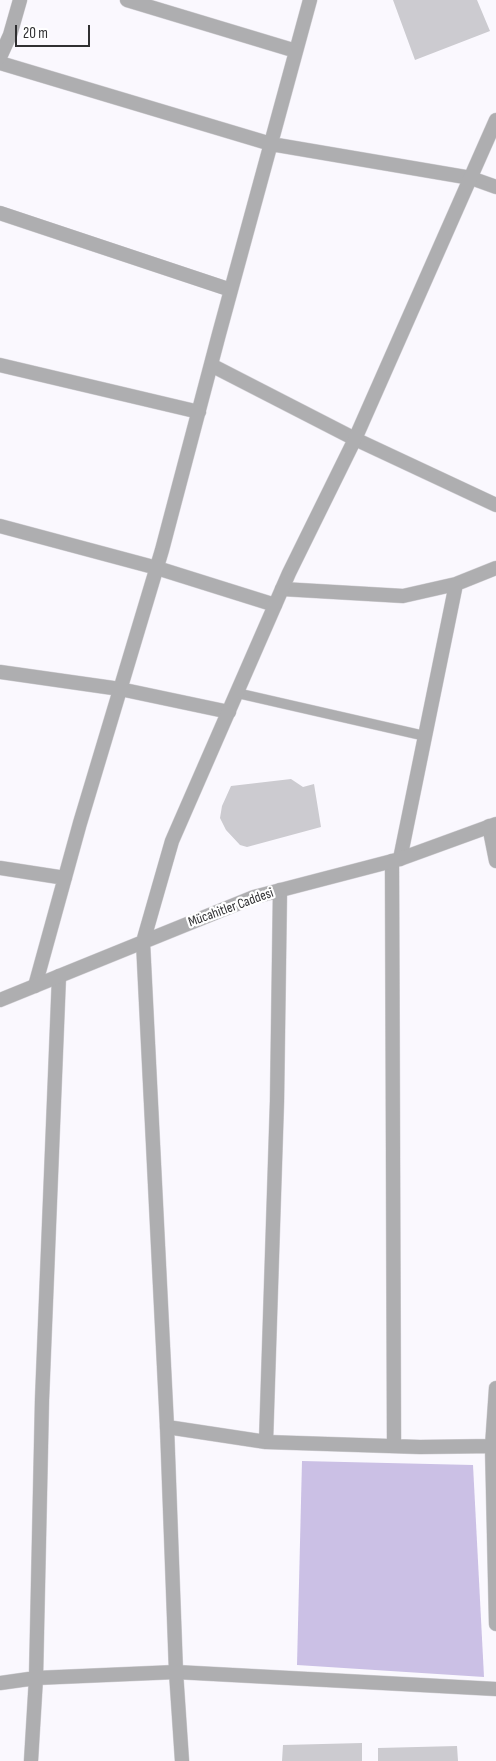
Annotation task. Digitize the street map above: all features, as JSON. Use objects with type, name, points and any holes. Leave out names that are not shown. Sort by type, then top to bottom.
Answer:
[{"type":"street","points":[[0,57],[10,34],[20,0]]},
{"type":"street","points":[[127,0],[296,51]]},
{"type":"street","points":[[35,986],[157,568],[310,0]]},
{"type":"street","points":[[0,63],[271,144],[471,178],[496,187]]},
{"type":"street","points":[[182,1761],[176,1672],[167,1427],[142,942],[172,841],[282,588],[355,439],[496,120]]},
{"type":"street","points":[[0,213],[231,290]]},
{"type":"street","points":[[0,365],[199,412]]},
{"type":"street","points":[[211,365],[355,439],[496,505]]},
{"type":"street","points":[[0,526],[157,568],[275,605]]},
{"type":"street","points":[[282,588],[403,596],[456,584],[496,568]]},
{"type":"street","points":[[394,1446],[396,860],[425,736],[456,584]]},
{"type":"street","points":[[0,672],[120,690],[229,712]]},
{"type":"street","points":[[493,825],[496,861]]},
{"type":"street","name":"Mücahitler Caddesi","points":[[0,1000],[254,897],[396,860],[493,825]]},
{"type":"street","points":[[0,868],[65,878]]},
{"type":"street","points":[[266,1442],[277,1102],[280,890]]},
{"type":"street","points":[[31,1761],[36,1678],[42,1400],[59,976]]},
{"type":"street","points":[[496,1388],[494,1446],[496,1624]]},
{"type":"street","points":[[167,1427],[266,1442],[394,1446],[494,1446]]},
{"type":"street","points":[[0,1683],[36,1678],[176,1672],[496,1689]]},
{"type":"lane","points":[[237,693],[425,736]]},
{"type":"shaded area","points":[[302,1461],[473,1465],[484,1677],[297,1665]]},
{"type":"building","points":[[393,0],[477,0],[490,31],[415,60]]},
{"type":"building","points":[[291,779],[303,787],[314,784],[321,827],[247,847],[240,845],[226,830],[220,818],[222,806],[231,786]]},
{"type":"building","points":[[362,1743],[362,1761],[282,1761],[283,1745]]},
{"type":"building","points":[[457,1746],[458,1761],[378,1761],[378,1748]]}]
